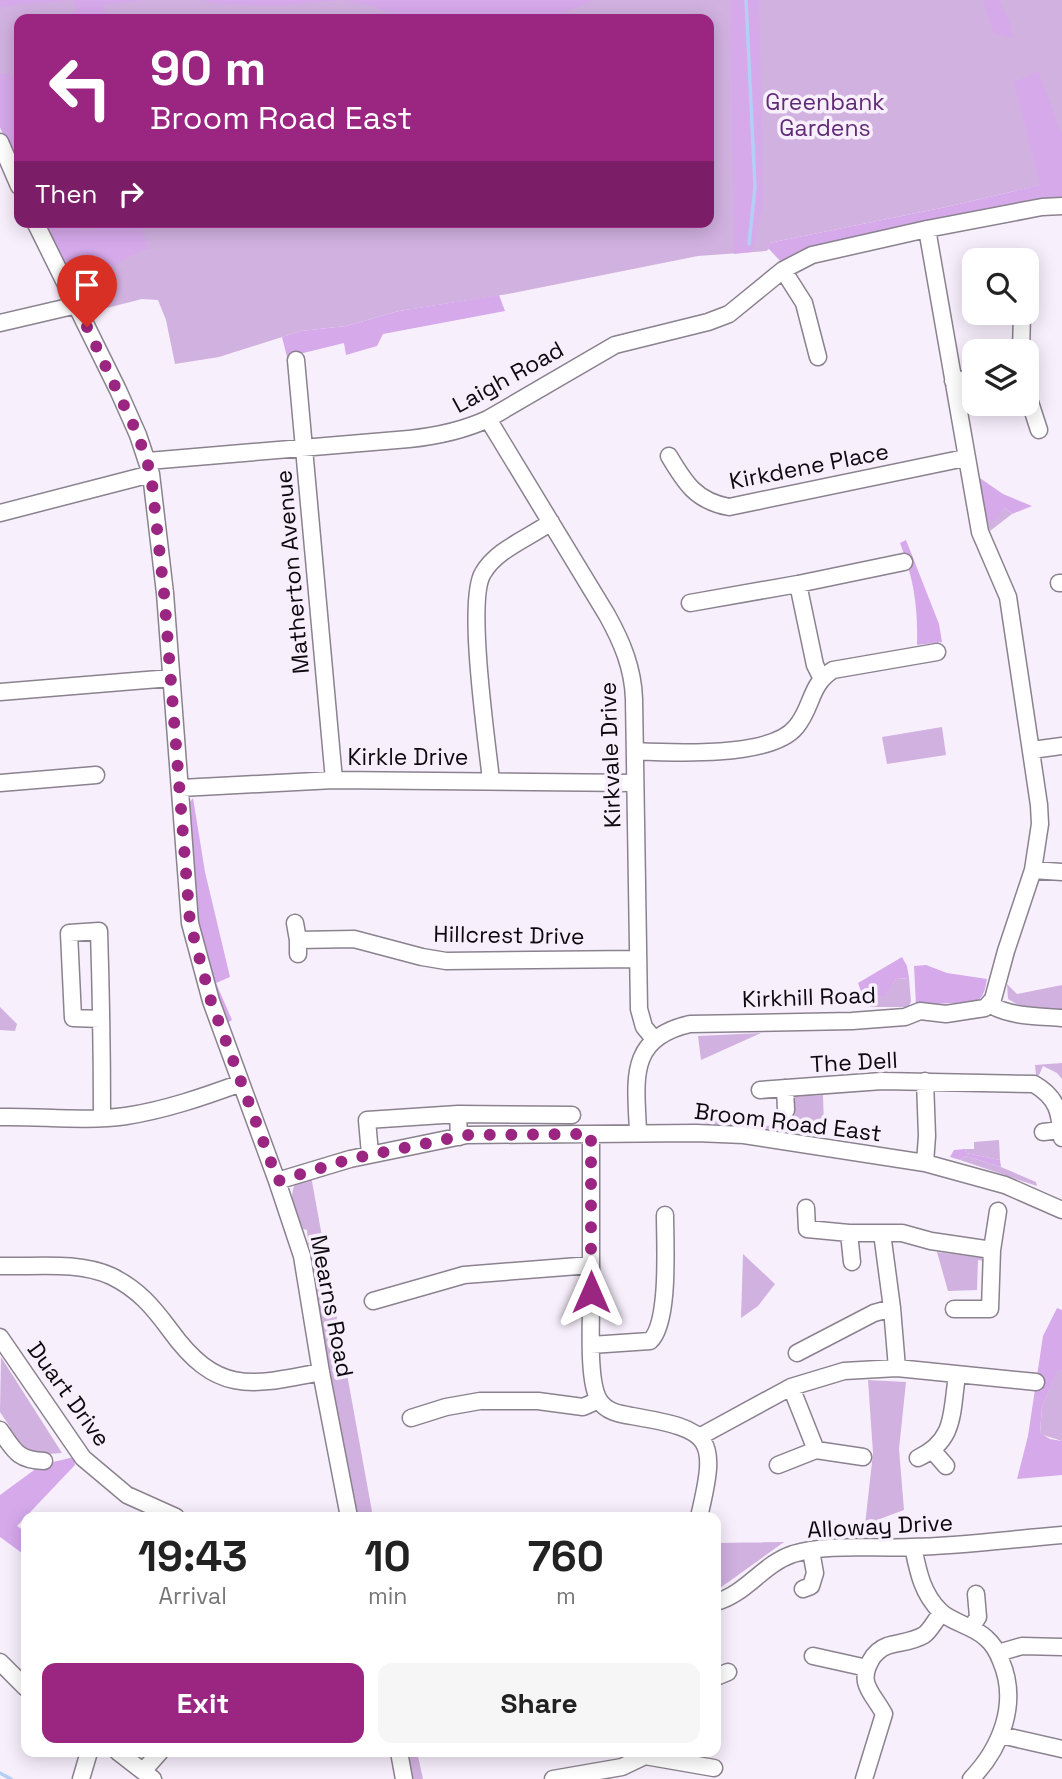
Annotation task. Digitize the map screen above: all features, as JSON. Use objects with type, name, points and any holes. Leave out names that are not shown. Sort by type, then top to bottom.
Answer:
[{"type":"street","points":[[0,142],[14,174]]},
{"type":"street","name":"Laigh Road","points":[[0,513],[149,468],[438,436],[466,429],[615,345],[708,323],[729,314],[783,270],[812,255],[927,229],[1042,207],[1062,206]]},
{"type":"street","name":"Mearns Road","points":[[38,228],[123,401],[149,468],[162,562],[190,923],[203,977],[278,1181],[302,1256],[348,1512]]},
{"type":"street","points":[[927,229],[980,532],[1008,597],[1032,750],[1040,824],[1032,870],[993,999],[989,1004],[1017,1014],[1062,1018]]},
{"type":"street","points":[[783,270],[804,303],[820,346]]},
{"type":"street","points":[[0,323],[77,305]]},
{"type":"street","name":"Matherton Avenue","points":[[296,360],[334,780]]},
{"type":"street","points":[[953,381],[962,380]]},
{"type":"street","points":[[1027,416],[1039,430]]},
{"type":"street","name":"Kirkvale Drive","points":[[488,419],[607,615],[624,649],[634,686],[637,958],[641,1018],[644,1027],[654,1039]]},
{"type":"street","name":"Kirkdene Place","points":[[670,466],[700,497],[712,504],[729,507],[965,458]]},
{"type":"street","points":[[491,780],[476,616],[478,583],[490,563],[503,552],[551,522]]},
{"type":"street","points":[[690,604],[904,562]]},
{"type":"street","points":[[799,584],[815,665],[821,677]]},
{"type":"street","points":[[635,751],[706,753],[771,743],[795,729],[806,713],[813,690],[821,677],[833,670],[936,653]]},
{"type":"street","points":[[0,692],[171,678]]},
{"type":"street","points":[[1032,750],[1062,746]]},
{"type":"street","points":[[0,783],[96,775]]},
{"type":"street","name":"Kirkle Drive","points":[[181,788],[334,780],[635,783]]},
{"type":"street","points":[[1032,870],[1062,872]]},
{"type":"street","name":"Hillcrest Drive","points":[[295,923],[298,947],[354,939],[446,961],[637,958]]},
{"type":"street","points":[[102,1018],[73,1018],[69,933],[99,932],[102,1018],[102,1118]]},
{"type":"street","name":"Kirkhill Road","points":[[654,1039],[674,1028],[690,1024],[852,1021],[905,1017],[920,1011],[964,1013],[976,1011],[989,1004]]},
{"type":"street","points":[[638,1132],[636,1077],[642,1053],[654,1039]]},
{"type":"street","name":"The Dell","points":[[925,1081],[925,1163]]},
{"type":"street","name":"The Dell","points":[[760,1090],[925,1081],[1034,1084],[1049,1096],[1060,1110],[1062,1138]]},
{"type":"street","points":[[0,1117],[127,1116],[169,1107],[241,1083]]},
{"type":"street","name":"The Dell","points":[[785,1088],[786,1110]]},
{"type":"street","points":[[370,1154],[368,1120],[458,1114],[572,1115]]},
{"type":"street","points":[[458,1114],[459,1137]]},
{"type":"street","points":[[1043,1132],[1061,1130]]},
{"type":"street","name":"Broom Road East","points":[[278,1181],[370,1154],[459,1137],[638,1132],[744,1135],[925,1163],[1005,1185],[1062,1210]]},
{"type":"street","points":[[591,1134],[593,1382],[603,1405],[618,1413],[677,1424],[703,1443],[709,1460],[700,1512]]},
{"type":"street","points":[[806,1208],[807,1229],[849,1233],[902,1233],[931,1241],[992,1250]]},
{"type":"street","points":[[954,1309],[990,1309],[992,1250],[998,1211]]},
{"type":"street","points":[[591,1345],[650,1341],[657,1334],[661,1321],[665,1270],[665,1215]]},
{"type":"street","points":[[849,1233],[852,1262]]},
{"type":"street","points":[[882,1233],[897,1368]]},
{"type":"street","points":[[373,1301],[464,1275],[591,1265]]},
{"type":"street","points":[[0,1266],[85,1267],[110,1276],[150,1302],[181,1346],[198,1363],[230,1380],[245,1384],[268,1383],[321,1372]]},
{"type":"street","points":[[797,1353],[874,1312],[892,1308]]},
{"type":"street","name":"Duart Drive","points":[[3,1345],[83,1458],[127,1495],[165,1512]]},
{"type":"street","points":[[698,1437],[791,1387],[844,1371],[897,1368],[957,1376],[1036,1381]]},
{"type":"street","points":[[918,1458],[933,1451],[949,1429],[957,1376]]},
{"type":"street","points":[[791,1387],[816,1450]]},
{"type":"street","points":[[411,1418],[446,1407],[480,1401],[538,1401],[583,1407],[599,1400]]},
{"type":"street","points":[[0,1430],[16,1454],[32,1461],[44,1461]]},
{"type":"street","points":[[778,1465],[816,1450],[863,1457]]},
{"type":"street","points":[[933,1451],[946,1466]]},
{"type":"street","name":"Alloway Drive","points":[[721,1600],[733,1596],[773,1563],[793,1554],[1062,1535]]},
{"type":"street","points":[[913,1547],[922,1585],[941,1614],[987,1638],[1006,1671],[1009,1702],[1001,1735],[985,1765],[971,1779]]},
{"type":"street","points":[[803,1589],[811,1586],[815,1573],[811,1551]]},
{"type":"street","points":[[971,1628],[978,1617],[976,1594]]},
{"type":"street","points":[[864,1779],[884,1714],[868,1689],[864,1677],[866,1668],[873,1656],[886,1646],[905,1643],[926,1633],[941,1614]]},
{"type":"street","points":[[998,1653],[1022,1646],[1062,1647]]},
{"type":"street","points":[[813,1656],[866,1668]]},
{"type":"street","points":[[0,1662],[21,1683]]},
{"type":"street","points":[[1001,1735],[1062,1749]]},
{"type":"street","points":[[81,1779],[88,1757]]},
{"type":"street","points":[[125,1757],[148,1775],[157,1757]]},
{"type":"street","points":[[400,1757],[404,1779]]},
{"type":"street","points":[[553,1779],[596,1775],[635,1763],[642,1757]]},
{"type":"street","points":[[661,1757],[714,1768]]},
{"type":"green space","name":"Greenbank Gardens","points":[[0,0],[1062,0],[1062,183],[1041,185],[769,243],[769,249],[766,251],[698,256],[508,294],[399,311],[346,326],[301,331],[219,357],[175,364],[166,320],[158,300],[142,299],[95,311],[93,314],[65,271],[45,228],[714,228],[714,14],[14,14],[14,160],[0,127]]},
{"type":"green space","points":[[1005,508],[1012,514],[990,531],[987,521],[995,519]]},
{"type":"green space","points":[[942,727],[946,755],[887,764],[882,737]]},
{"type":"green space","points":[[909,978],[911,1002],[908,1007],[871,1007],[859,997],[883,996],[896,979]]},
{"type":"green space","points":[[1007,984],[1017,994],[1062,985],[1062,1015],[1024,1008],[1008,999]]},
{"type":"green space","points":[[0,1007],[17,1024],[15,1031],[0,1030]]},
{"type":"green space","points":[[761,1033],[701,1060],[698,1036]]},
{"type":"green space","points":[[1062,1063],[1062,1079],[1057,1073],[1043,1066],[1039,1075],[1036,1075],[1035,1065]]},
{"type":"green space","points":[[823,1095],[824,1128],[800,1123],[783,1124],[782,1112],[794,1111],[794,1097]]},
{"type":"green space","points":[[743,1118],[745,1123],[742,1126],[702,1123],[702,1120]]},
{"type":"green space","points":[[999,1140],[1000,1160],[966,1153],[965,1149],[974,1149],[974,1142]]},
{"type":"green space","points":[[966,1156],[1001,1167],[1036,1182],[1037,1186],[960,1160]]},
{"type":"green space","points":[[311,1176],[372,1512],[355,1512],[334,1396],[328,1380],[309,1262],[307,1230],[303,1229],[292,1201],[295,1183]]},
{"type":"green space","points":[[937,1252],[985,1258],[985,1261],[978,1260],[977,1290],[948,1291]]},
{"type":"green space","points":[[743,1254],[775,1284],[758,1306],[741,1318]]},
{"type":"green space","points":[[1,1357],[62,1453],[22,1453],[8,1433],[10,1427],[0,1412]]},
{"type":"green space","points":[[1062,1370],[1062,1441],[1040,1434],[1042,1407],[1057,1371]]},
{"type":"green space","points":[[868,1380],[906,1382],[899,1449],[904,1510],[877,1520],[876,1535],[864,1534],[873,1453]]},
{"type":"green space","points":[[784,1542],[721,1587],[721,1543]]},
{"type":"green space","points":[[406,1757],[418,1757],[423,1779],[412,1779]]},
{"type":"shaded area","points":[[0,0],[72,0],[0,7]]},
{"type":"shaded area","points":[[72,0],[144,0],[103,5],[106,14],[71,14],[77,8]]},
{"type":"shaded area","points":[[199,0],[342,0],[277,6],[221,4]]},
{"type":"shaded area","points":[[342,0],[594,0],[561,14],[389,14],[374,6]]},
{"type":"shaded area","points":[[730,0],[759,0],[763,201],[752,252],[734,254]]},
{"type":"shaded area","points":[[983,0],[999,0],[1009,20],[1013,38],[994,33]]},
{"type":"shaded area","points":[[1038,71],[1062,136],[1062,200],[1036,199],[841,241],[782,263],[769,249],[769,243],[1040,185],[1014,82]]},
{"type":"shaded area","points":[[8,73],[14,79],[14,160],[0,127],[0,75]]},
{"type":"shaded area","points":[[45,228],[78,228],[82,231],[95,228],[142,228],[148,248],[109,271],[94,296],[83,299],[65,271]]},
{"type":"shaded area","points":[[499,295],[505,311],[383,334],[377,346],[346,355],[344,343],[287,357],[282,337],[301,331],[346,326],[399,311]]},
{"type":"shaded area","points":[[974,474],[1003,494],[1032,506],[1012,514],[1005,508],[995,520],[987,521]]},
{"type":"shaded area","points":[[906,540],[939,624],[942,642],[917,645],[914,593],[900,543]]},
{"type":"shaded area","points":[[193,798],[205,872],[230,977],[216,983],[232,1020],[227,1023],[208,970],[197,916],[188,805]]},
{"type":"shaded area","points":[[902,957],[909,978],[896,979],[884,996],[863,997],[858,983]]},
{"type":"shaded area","points":[[926,965],[947,973],[987,979],[980,999],[973,1002],[916,1005],[914,966]]},
{"type":"shaded area","points":[[762,1117],[765,1126],[800,1123],[824,1128],[824,1135],[751,1127],[750,1124]]},
{"type":"shaded area","points":[[965,1149],[966,1153],[1000,1160],[1001,1167],[966,1156],[960,1160],[950,1157],[954,1150]]},
{"type":"shaded area","points":[[1057,1308],[1062,1310],[1062,1370],[1057,1372],[1042,1407],[1040,1433],[1050,1439],[1062,1441],[1062,1475],[1017,1479],[1028,1436],[1043,1336]]},
{"type":"shaded area","points":[[74,1457],[75,1465],[30,1512],[21,1512],[21,1522],[17,1526],[21,1529],[21,1552],[0,1537],[0,1495],[41,1465]]},
{"type":"waterway","points":[[746,0],[755,187],[749,244]]},
{"type":"waterway","points":[[0,1773],[11,1779]]},
{"type":"route","points":[[87,327],[138,435],[151,474],[181,788],[190,923],[211,1001],[278,1181],[350,1159],[467,1135],[591,1134],[591,1292]]}]
